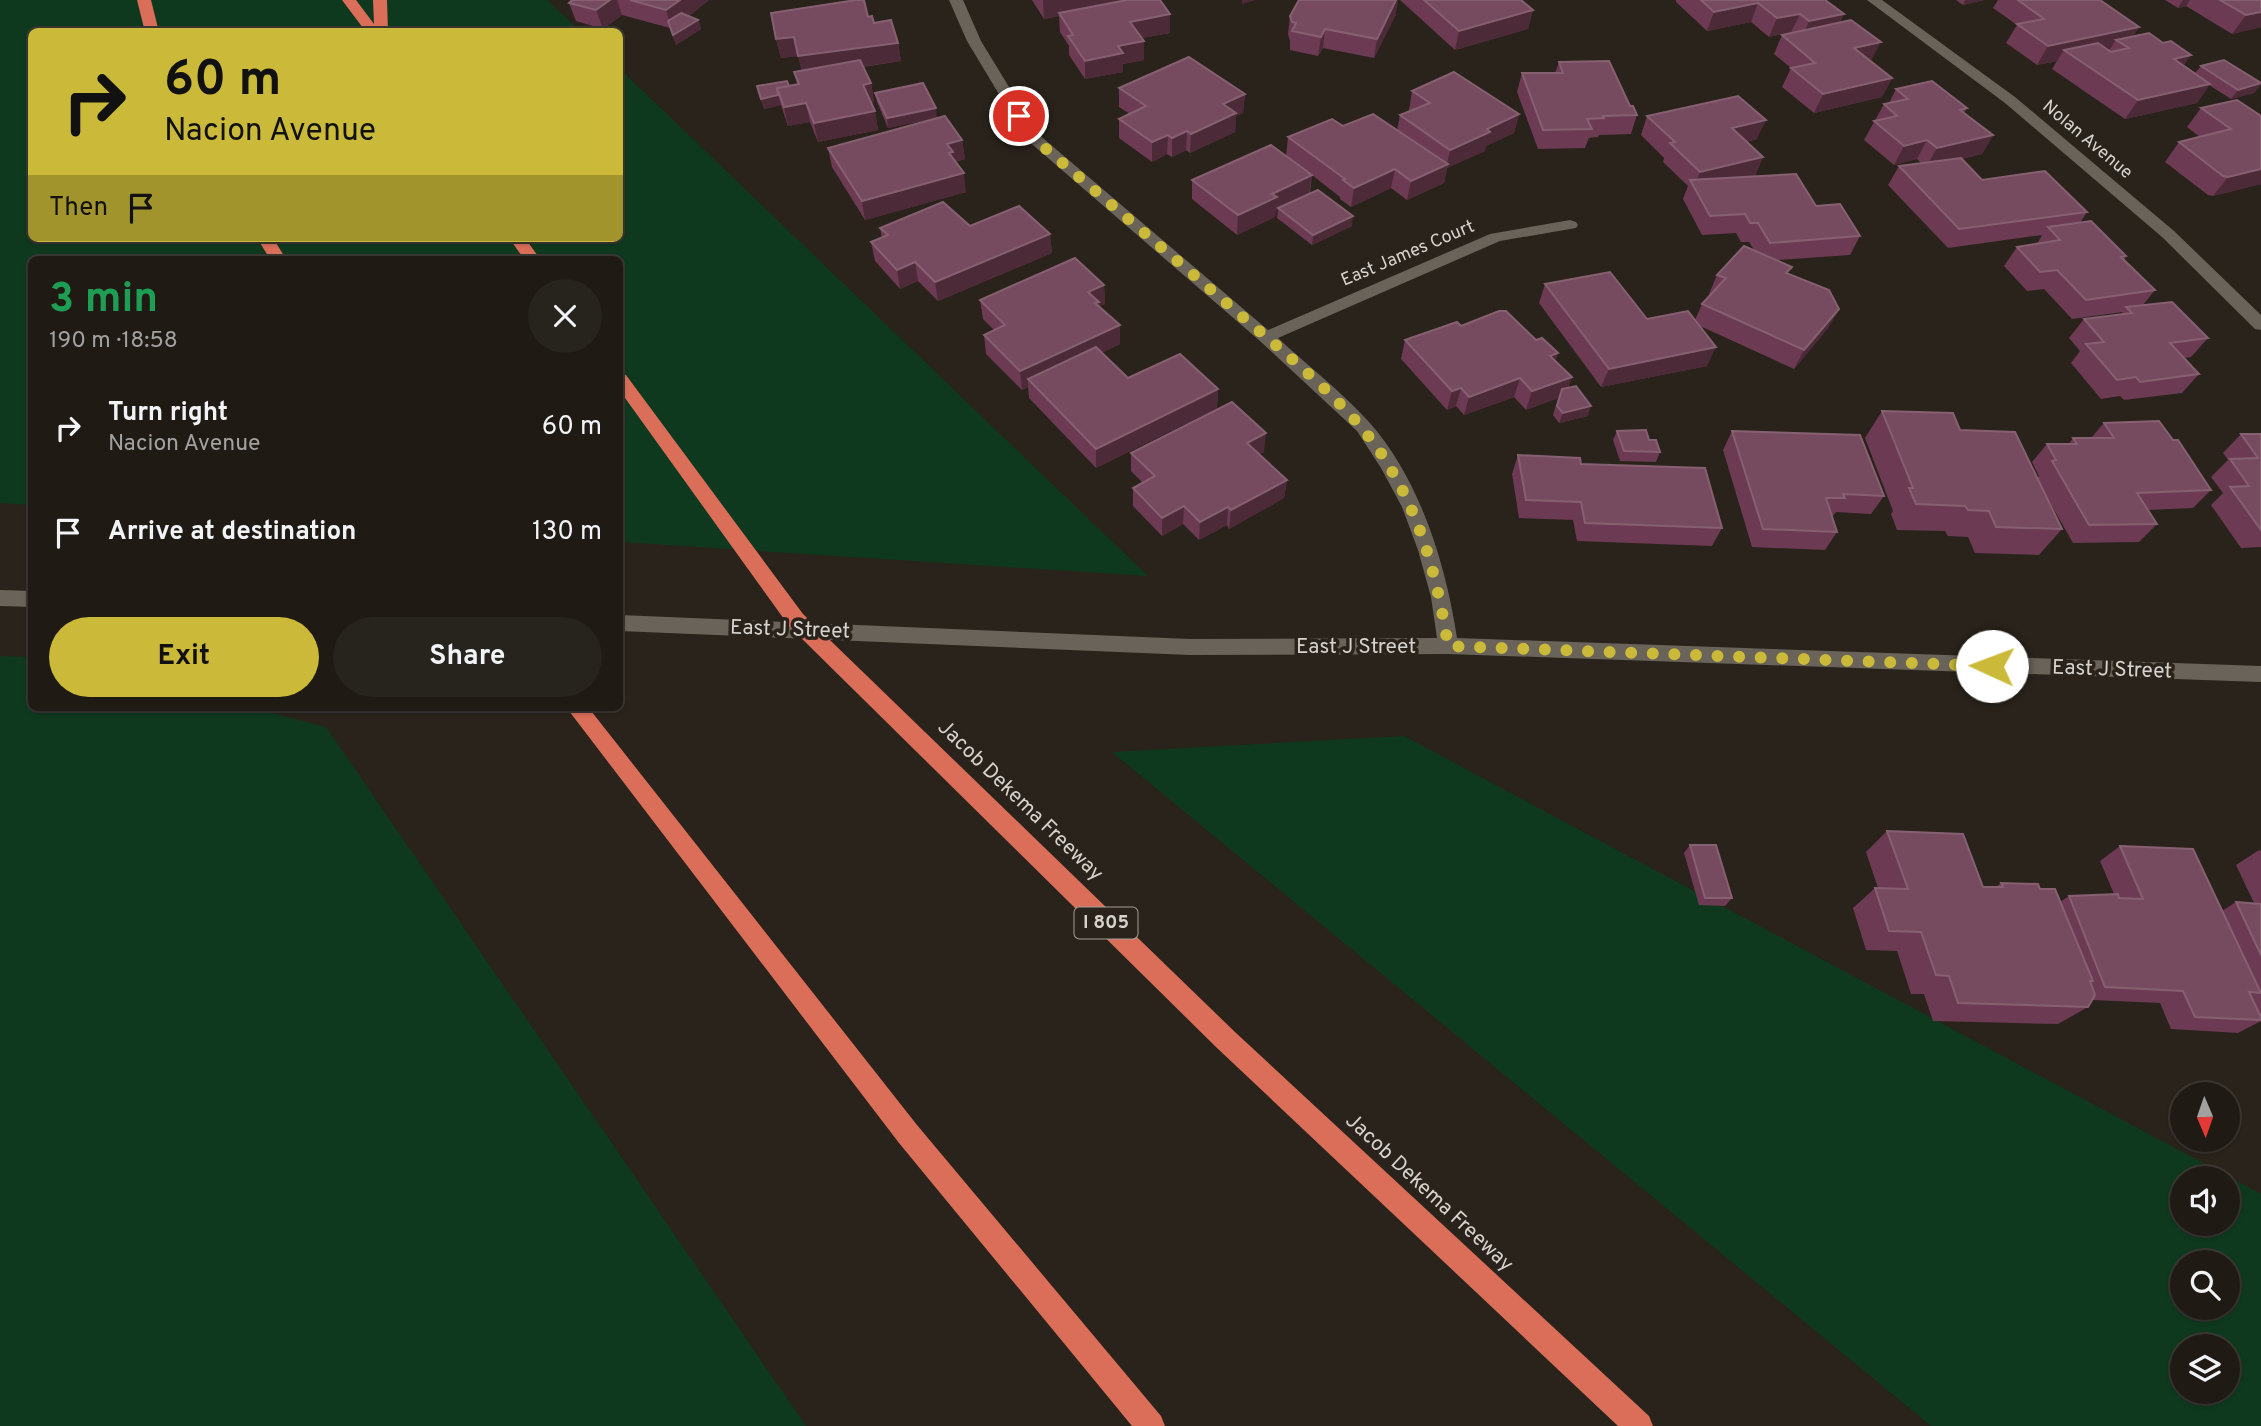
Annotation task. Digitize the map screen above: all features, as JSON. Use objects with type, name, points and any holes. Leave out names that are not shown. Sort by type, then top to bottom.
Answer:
[{"type":"highway","points":[[144,0],[151,28]]},
{"type":"highway","points":[[349,0],[370,28]]},
{"type":"highway","points":[[380,0],[381,28]]},
{"type":"highway","name":"Jacob Dekema Freeway","points":[[623,383],[796,620],[1226,1040],[1639,1426]]},
{"type":"highway","points":[[579,711],[908,1134],[1151,1426]]},
{"type":"street","points":[[956,0],[967,18],[974,41],[1031,136],[1266,337],[1363,427],[1389,465],[1411,507],[1428,550],[1441,597],[1448,646]]},
{"type":"street","name":"Nolan Avenue","points":[[1874,0],[2010,100],[2168,234],[2261,325]]},
{"type":"street","name":"East James Court","points":[[1266,337],[1496,237],[1570,225]]},
{"type":"street","points":[[0,598],[28,599]]},
{"type":"street","name":"East J Street","points":[[623,623],[1189,648],[1448,646],[2261,674]]},
{"type":"green space","points":[[0,0],[547,0],[577,28],[28,28],[28,242],[623,242],[623,72],[1148,576],[623,542],[623,256],[28,256],[28,505],[0,503]]},
{"type":"green space","points":[[0,656],[28,657],[28,711],[264,711],[326,727],[806,1426],[0,1426]]},
{"type":"green space","points":[[1404,736],[2170,1145],[2170,1152],[2182,1152],[2209,1166],[2170,1166],[2170,1236],[2240,1236],[2240,1183],[2261,1194],[2261,1426],[1931,1426],[1112,752]]},
{"type":"building","points":[[572,0],[610,0],[596,10],[569,3]]},
{"type":"building","points":[[630,0],[680,0],[666,10]]},
{"type":"building","points":[[864,0],[868,17],[872,16],[874,23],[891,20],[898,43],[798,56],[794,37],[776,39],[771,13]]},
{"type":"building","points":[[1127,0],[1160,0],[1170,14],[1130,22],[1144,41],[1118,46],[1123,53],[1085,61],[1068,36],[1073,35],[1059,13]]},
{"type":"building","points":[[1299,0],[1396,0],[1377,39],[1325,29],[1321,37],[1292,31],[1296,23],[1292,22],[1290,16]]},
{"type":"building","points":[[1424,0],[1521,0],[1533,10],[1459,31]]},
{"type":"building","points":[[1701,0],[1825,0],[1844,14],[1809,21],[1800,14],[1777,18],[1758,3],[1714,12]]},
{"type":"building","points":[[2018,0],[2100,0],[2139,27],[2048,46],[2017,24],[2044,19]]},
{"type":"building","points":[[2220,0],[2261,0],[2261,12],[2246,15]]},
{"type":"building","points":[[681,13],[698,20],[673,35],[668,21]]},
{"type":"building","points":[[1851,20],[1881,42],[1854,48],[1892,78],[1823,94],[1791,68],[1815,63],[1782,35]]},
{"type":"building","points":[[2149,33],[2163,43],[2171,41],[2191,55],[2174,59],[2210,84],[2138,100],[2064,50],[2098,43],[2111,52],[2129,48],[2116,40]]},
{"type":"building","points":[[1189,57],[1245,94],[1223,104],[1236,113],[1191,134],[1187,131],[1172,138],[1168,135],[1152,142],[1119,119],[1146,106],[1119,88]]},
{"type":"building","points":[[860,60],[871,83],[863,85],[875,111],[814,123],[806,103],[784,107],[777,88],[799,84],[794,72]]},
{"type":"building","points":[[2224,60],[2261,83],[2238,90],[2201,66]]},
{"type":"building","points":[[1609,61],[1637,115],[1587,119],[1592,129],[1543,130],[1522,73],[1563,73],[1559,62]]},
{"type":"building","points":[[1454,72],[1519,114],[1487,129],[1490,132],[1450,150],[1400,115],[1430,103],[1412,91]]},
{"type":"building","points":[[787,81],[789,86],[777,88],[778,95],[761,99],[757,86]]},
{"type":"building","points":[[1932,81],[1967,108],[1960,110],[1993,135],[1937,148],[1927,140],[1904,146],[1874,121],[1897,116],[1884,104],[1908,99],[1896,89]]},
{"type":"building","points":[[923,83],[936,108],[887,118],[875,93]]},
{"type":"building","points":[[1738,96],[1766,120],[1732,128],[1763,157],[1700,172],[1670,143],[1675,142],[1647,116]]},
{"type":"building","points":[[2237,100],[2261,116],[2261,169],[2228,177],[2179,142],[2231,129],[2201,108]]},
{"type":"building","points":[[1373,114],[1448,164],[1411,181],[1395,169],[1354,188],[1288,137],[1332,119],[1343,126]]},
{"type":"building","points":[[945,116],[962,140],[947,144],[953,152],[949,153],[964,173],[862,201],[828,148]]},
{"type":"building","points":[[1271,145],[1312,175],[1272,194],[1277,197],[1238,215],[1192,180]]},
{"type":"building","points":[[1961,158],[1982,180],[2045,171],[2087,212],[1959,229],[1899,166]]},
{"type":"building","points":[[1796,174],[1816,206],[1840,204],[1860,236],[1770,243],[1758,223],[1750,223],[1745,214],[1710,216],[1690,180]]},
{"type":"building","points":[[1318,190],[1353,216],[1313,235],[1278,208]]},
{"type":"building","points":[[943,202],[970,226],[1019,206],[1050,234],[935,282],[915,262],[897,270],[871,242],[888,235],[880,228]]},
{"type":"building","points":[[2091,221],[2126,256],[2121,257],[2155,290],[2086,300],[2057,270],[2040,272],[2017,247],[2060,240],[2048,227]]},
{"type":"building","points":[[1744,246],[1792,267],[1786,273],[1829,290],[1839,309],[1804,350],[1702,304],[1726,278],[1717,275]]},
{"type":"building","points":[[1075,258],[1104,285],[1088,292],[1099,302],[1095,303],[1120,325],[1020,371],[984,335],[1005,325],[980,300]]},
{"type":"building","points":[[1610,272],[1647,319],[1688,311],[1716,347],[1609,369],[1545,284]]},
{"type":"building","points":[[2172,302],[2208,338],[2170,343],[2199,374],[2140,382],[2136,377],[2117,380],[2086,344],[2104,342],[2084,319],[2132,313],[2126,307]]},
{"type":"building","points":[[1499,311],[1506,311],[1536,340],[1542,338],[1558,353],[1550,356],[1572,377],[1532,391],[1520,378],[1469,397],[1461,388],[1452,391],[1405,340],[1457,322],[1461,326]]},
{"type":"building","points":[[1096,347],[1128,378],[1180,354],[1218,389],[1096,449],[1028,379]]},
{"type":"building","points":[[1576,386],[1591,406],[1563,413],[1557,406],[1562,389]]},
{"type":"building","points":[[1232,402],[1266,433],[1247,443],[1287,480],[1231,510],[1228,507],[1200,522],[1184,506],[1162,518],[1133,488],[1155,476],[1131,453]]},
{"type":"building","points":[[1882,411],[1953,413],[1960,430],[2015,432],[2062,529],[1996,527],[1989,511],[1968,510],[1965,506],[1916,504],[1909,488],[1913,488]]},
{"type":"building","points":[[2159,421],[2173,440],[2178,440],[2211,490],[2137,493],[2157,524],[2089,525],[2052,461],[2056,460],[2047,444],[2077,444],[2073,438],[2114,438],[2104,423]]},
{"type":"building","points":[[1646,430],[1649,440],[1656,440],[1660,452],[1624,451],[1617,431]]},
{"type":"building","points":[[1732,431],[1860,435],[1884,496],[1843,494],[1845,498],[1826,498],[1837,532],[1763,529]]},
{"type":"building","points":[[2241,434],[2261,434],[2261,530],[2230,487],[2249,486],[2230,459],[2258,458]]},
{"type":"building","points":[[1518,455],[1580,458],[1581,464],[1705,468],[1722,528],[1585,523],[1581,502],[1526,500]]},
{"type":"building","points":[[1887,831],[1963,834],[1983,887],[2003,887],[2001,883],[2038,884],[2040,889],[2055,889],[2093,981],[2090,981],[2095,995],[2088,1007],[1958,1003],[1949,976],[1936,975],[1921,932],[1889,931],[1875,888],[1908,889]]},
{"type":"building","points":[[1690,845],[1716,845],[1732,898],[1705,898]]},
{"type":"building","points":[[2120,846],[2193,849],[2261,993],[2249,992],[2261,1020],[2195,1017],[2183,991],[2105,987],[2069,896],[2118,894],[2119,898],[2143,899]]},
{"type":"building","points":[[2236,902],[2261,904],[2261,955]]},
{"type":"route","points":[[1019,116],[1031,136],[1266,337],[1363,427],[1389,465],[1411,507],[1428,550],[1441,597],[1448,646],[1992,666]]}]
